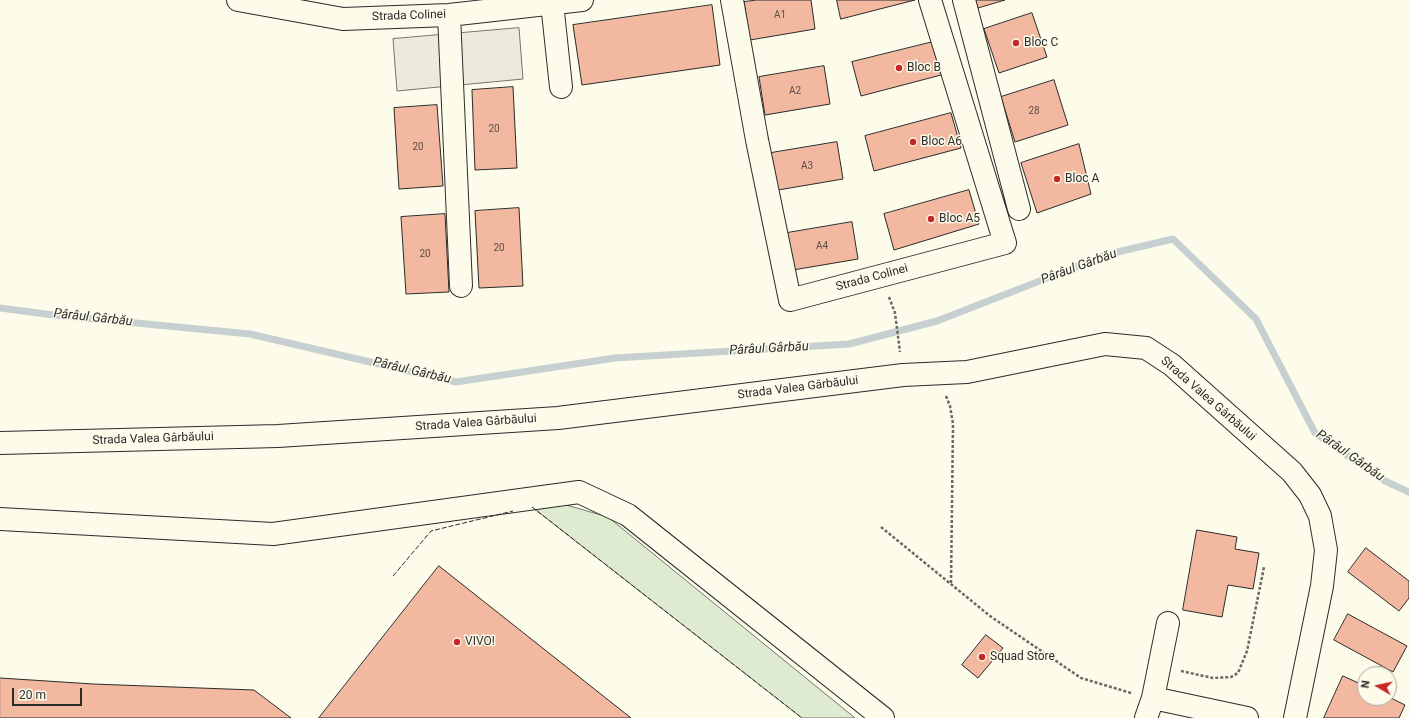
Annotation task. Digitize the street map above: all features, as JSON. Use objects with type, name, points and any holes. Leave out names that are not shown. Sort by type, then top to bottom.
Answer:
[{"type":"street","name":"Strada Colinei","points":[[238,0],[342,19],[449,15],[582,0]]},
{"type":"street","name":"Strada Colinei","points":[[732,0],[749,97],[790,300],[1005,243],[930,0]]},
{"type":"street","points":[[964,0],[1019,209]]},
{"type":"street","points":[[552,3],[561,87]]},
{"type":"street","points":[[449,15],[460,286]]},
{"type":"street","name":"Strada Valea Gârbăului","points":[[0,443],[278,436],[558,418],[903,375],[967,372],[1105,344],[1146,348],[1172,365],[1292,472],[1310,495],[1320,516],[1326,550],[1322,586],[1295,718]]},
{"type":"street","points":[[0,519],[273,534],[579,492],[628,515],[883,718]]},
{"type":"street","points":[[1168,623],[1150,708],[1247,718]]},
{"type":"path","points":[[886,291],[895,313],[900,347]]},
{"type":"path","points":[[935,373],[950,406],[953,424],[951,584]]},
{"type":"path","points":[[881,527],[990,616],[1081,678],[1150,708]]},
{"type":"path","points":[[1160,666],[1213,678],[1231,677],[1238,673],[1247,651],[1264,567]]},
{"type":"green space","points":[[563,504],[608,517],[855,718],[802,718],[532,507]]},
{"type":"shaded area","points":[[519,28],[523,79],[397,91],[393,39]]},
{"type":"building","points":[[757,0],[811,0],[815,29],[750,40],[744,2]]},
{"type":"building","points":[[837,0],[915,0],[841,19]]},
{"type":"building","points":[[976,0],[1005,0],[978,8]]},
{"type":"building","points":[[712,5],[720,65],[582,85],[573,25]]},
{"type":"building","name":"Bloc C","points":[[1032,13],[1047,57],[999,73],[984,29]]},
{"type":"building","name":"Bloc B","points":[[937,41],[945,74],[861,96],[852,62]]},
{"type":"building","points":[[824,66],[830,104],[765,115],[759,77]]},
{"type":"building","points":[[1054,80],[1068,125],[1015,142],[1001,97]]},
{"type":"building","points":[[513,87],[517,168],[475,170],[472,90]]},
{"type":"building","points":[[437,105],[443,186],[399,189],[394,108]]},
{"type":"building","name":"Bloc A6","points":[[951,113],[961,148],[874,171],[865,136]]},
{"type":"building","points":[[837,142],[843,179],[778,190],[771,153]]},
{"type":"building","name":"Bloc A","points":[[1079,144],[1091,194],[1037,213],[1021,163]]},
{"type":"building","name":"Bloc A5","points":[[969,190],[979,224],[894,250],[884,214]]},
{"type":"building","points":[[519,208],[523,286],[479,288],[475,211]]},
{"type":"building","points":[[445,214],[449,292],[406,294],[401,217]]},
{"type":"building","points":[[852,222],[858,259],[793,270],[787,233]]},
{"type":"building","points":[[1197,530],[1237,537],[1235,549],[1259,553],[1253,589],[1228,585],[1222,617],[1183,610]]},
{"type":"building","points":[[1366,548],[1409,581],[1409,598],[1399,611],[1348,572]]},
{"type":"building","name":"VIVO!","points":[[439,566],[631,718],[319,718]]},
{"type":"building","points":[[1348,614],[1407,646],[1396,666],[1382,666],[1334,640]]},
{"type":"building","name":"Squad Store","points":[[986,635],[1003,648],[978,678],[962,665]]},
{"type":"building","points":[[1343,676],[1357,682],[1357,706],[1397,706],[1397,701],[1405,705],[1399,718],[1324,718]]},
{"type":"building","points":[[0,678],[93,684],[254,690],[291,718],[0,718]]},
{"type":"waterway","name":"Pârâul Gârbău","points":[[0,308],[53,315],[250,334],[456,382],[615,358],[849,344],[937,321],[1109,254],[1173,239],[1256,319],[1315,433],[1385,481],[1409,492]]},
{"type":"fence","points":[[532,507],[802,718]]},
{"type":"fence","points":[[393,576],[431,531],[513,511]]},
{"type":"place","name":"Bloc C","points":[[1016,43]]},
{"type":"place","name":"Bloc B","points":[[899,68]]},
{"type":"place","name":"Bloc A6","points":[[913,142]]},
{"type":"place","name":"Bloc A","points":[[1057,179]]},
{"type":"place","name":"Bloc A5","points":[[931,219]]},
{"type":"place","name":"VIVO!","points":[[457,642]]},
{"type":"place","name":"Squad Store","points":[[982,657]]}]
